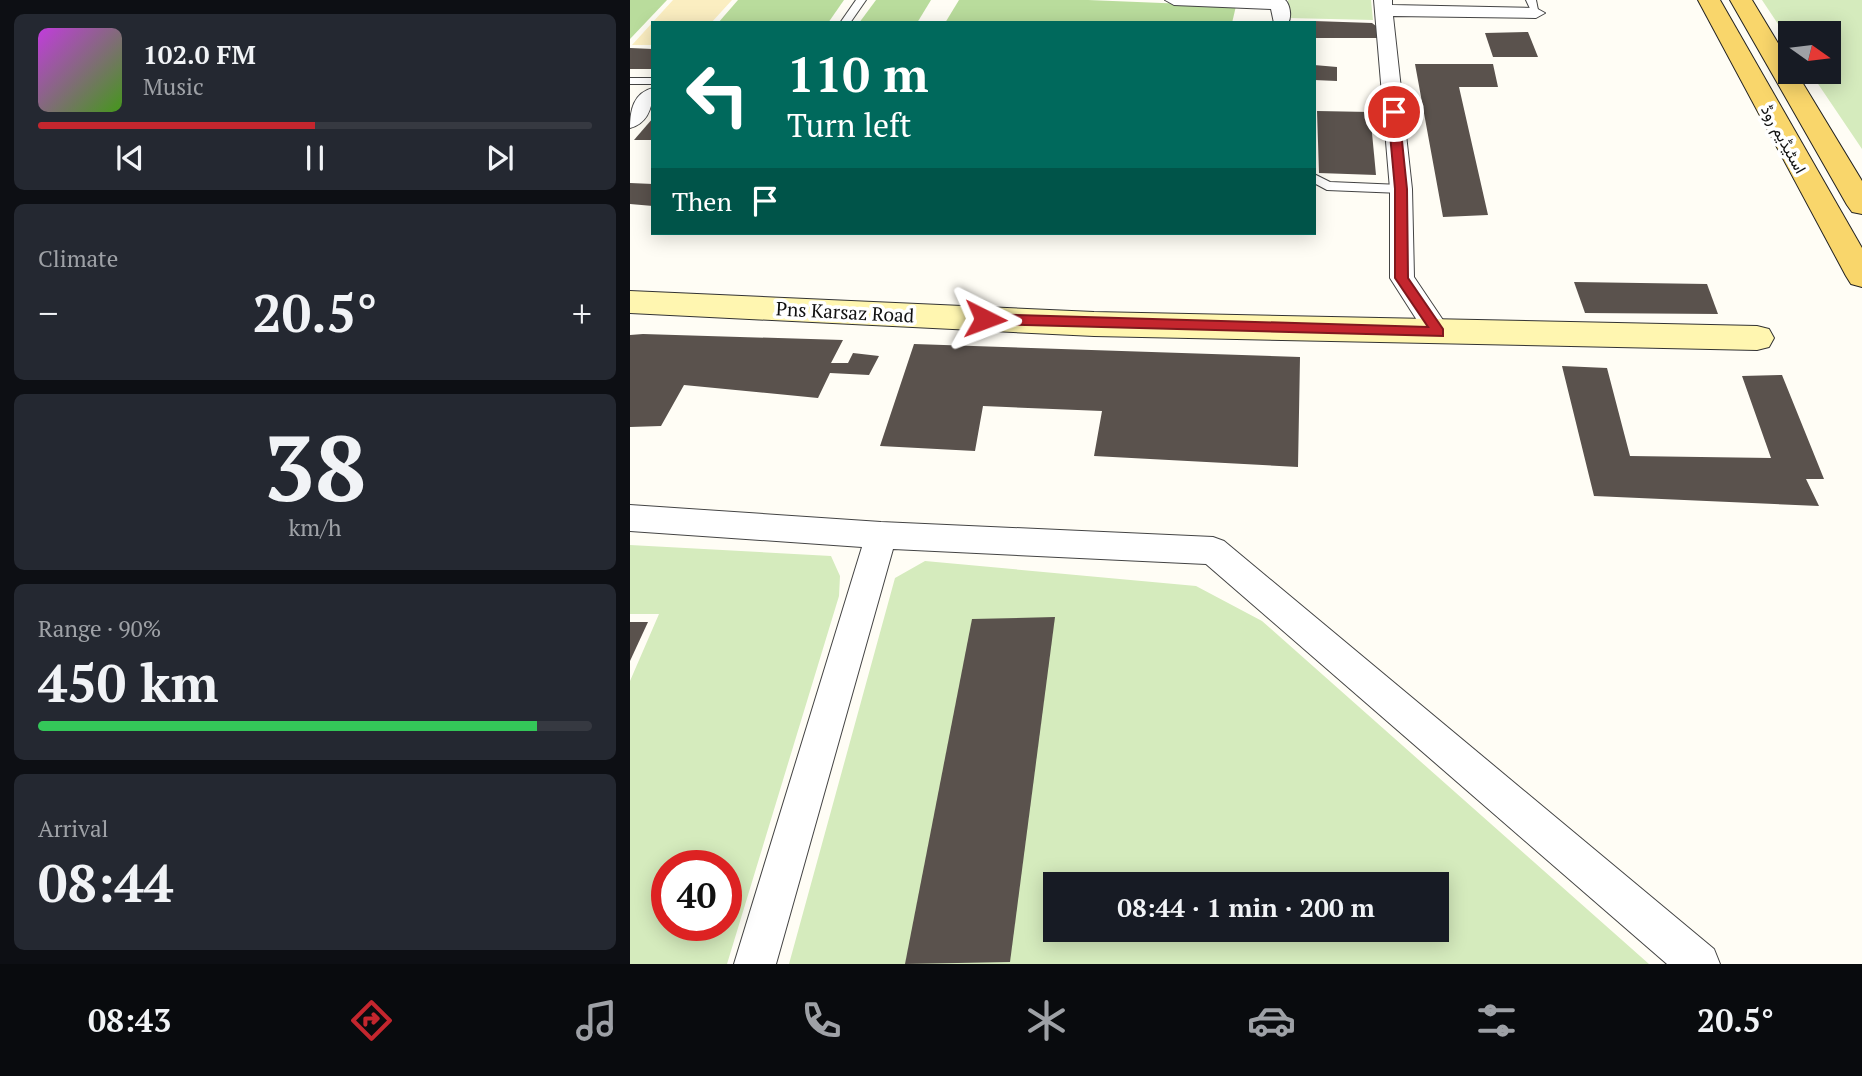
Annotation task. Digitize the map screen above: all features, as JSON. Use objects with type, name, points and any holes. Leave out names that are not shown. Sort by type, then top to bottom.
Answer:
[{"type":"main road","name":"اسٹیڈیم روڈ","points":[[1709,0],[1862,276]]},
{"type":"main road","name":"اسٹیڈیم روڈ","points":[[1741,0],[1862,205]]},
{"type":"street","points":[[1174,0],[1280,4],[1281,20]]},
{"type":"street","points":[[1438,332],[1402,278],[1401,189],[1384,5],[1534,6]]},
{"type":"street","points":[[630,122],[651,96]]},
{"type":"street","name":"Pns Karsaz Road","points":[[630,302],[1094,324],[1758,338]]},
{"type":"street","points":[[630,518],[881,535],[1213,551],[1699,964]]},
{"type":"street","points":[[755,964],[881,535]]},
{"type":"lane","points":[[846,21],[861,0]]},
{"type":"lane","points":[[630,81],[651,81]]},
{"type":"lane","points":[[1316,179],[1327,186],[1401,189]]},
{"type":"green space","points":[[630,0],[667,0],[630,39]]},
{"type":"green space","points":[[738,0],[844,0],[829,21],[720,21]]},
{"type":"green space","points":[[876,0],[931,0],[918,21],[860,21]]},
{"type":"green space","points":[[959,0],[1088,0],[1236,6],[1232,21],[946,21]]},
{"type":"green space","points":[[1288,0],[1371,0],[1373,20],[1287,18]]},
{"type":"green space","points":[[1762,0],[1862,0],[1862,149],[1818,84],[1841,84],[1841,21],[1778,21],[1778,24]]},
{"type":"green space","points":[[630,545],[831,556],[840,576],[839,596],[742,915],[742,850],[651,850],[651,941],[734,941],[727,964],[630,964],[630,681],[659,614],[630,614]]},
{"type":"green space","points":[[925,561],[1196,586],[1262,621],[1649,964],[789,964],[895,578]]},
{"type":"sand","points":[[673,0],[732,0],[713,21],[654,21]]},
{"type":"sand","points":[[651,24],[651,45],[632,45]]},
{"type":"building","points":[[1316,21],[1372,23],[1376,26],[1377,38],[1316,38]]},
{"type":"building","points":[[1528,32],[1538,57],[1493,57],[1485,33]]},
{"type":"building","points":[[630,48],[651,49],[651,69],[630,69]]},
{"type":"building","points":[[1415,64],[1493,64],[1498,87],[1459,87],[1488,215],[1443,217]]},
{"type":"building","points":[[1316,65],[1337,67],[1337,81],[1316,80]]},
{"type":"building","points":[[1317,111],[1370,112],[1376,175],[1319,173]]},
{"type":"building","points":[[651,120],[651,140],[634,140]]},
{"type":"building","points":[[630,183],[651,184],[651,206],[630,204]]},
{"type":"building","points":[[1574,282],[1707,284],[1718,314],[1585,313]]},
{"type":"building","points":[[630,335],[843,340],[831,363],[848,363],[853,353],[879,356],[869,375],[830,373],[818,398],[684,385],[661,426],[630,427]]},
{"type":"building","points":[[914,344],[1300,357],[1298,467],[1094,456],[1102,411],[983,406],[975,451],[880,446]]},
{"type":"building","points":[[1562,366],[1607,368],[1630,456],[1771,458],[1742,376],[1782,375],[1824,479],[1806,479],[1819,506],[1594,496]]},
{"type":"building","points":[[1055,617],[1010,962],[905,964],[972,619]]},
{"type":"building","points":[[630,622],[648,622],[630,661]]},
{"type":"route","points":[[985,319],[1438,332],[1402,278],[1401,189],[1394,112]]}]
